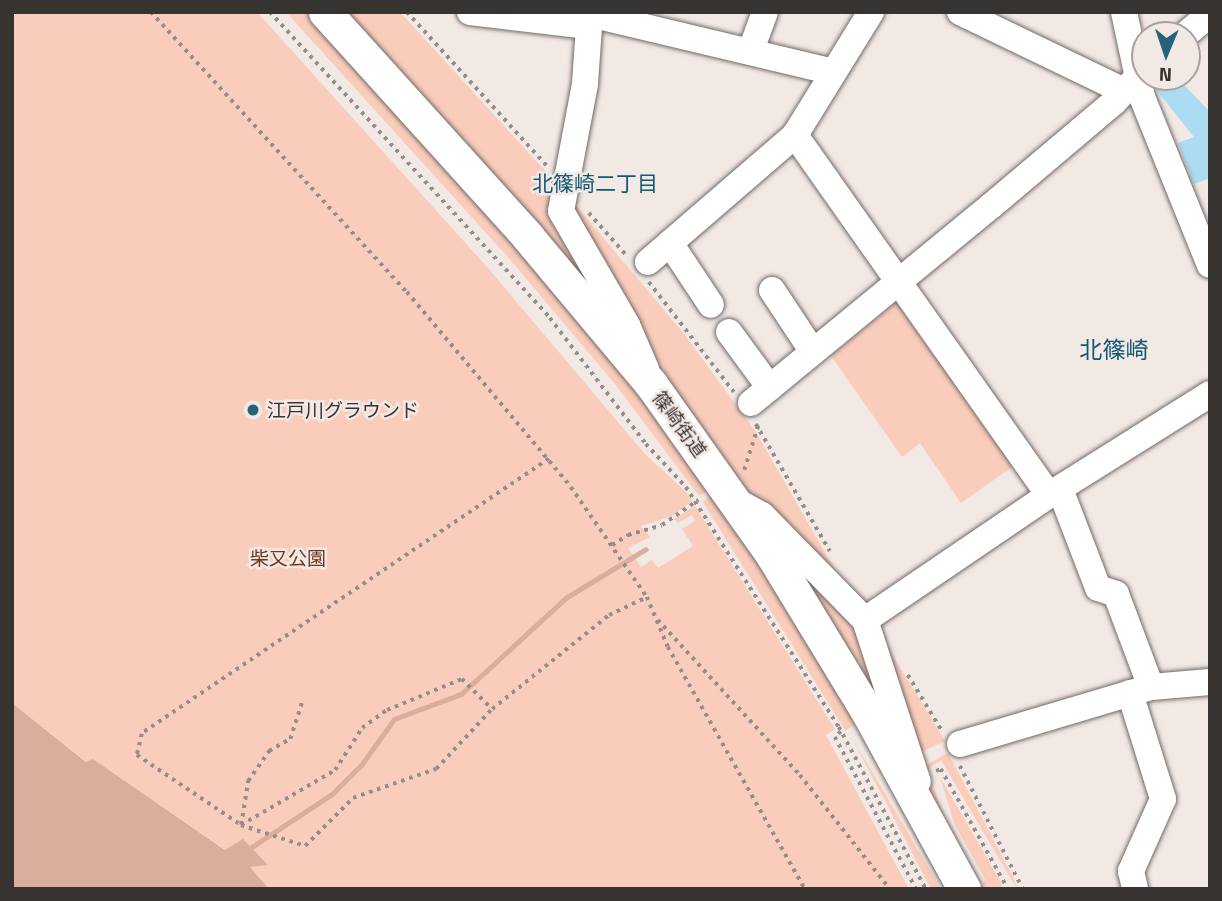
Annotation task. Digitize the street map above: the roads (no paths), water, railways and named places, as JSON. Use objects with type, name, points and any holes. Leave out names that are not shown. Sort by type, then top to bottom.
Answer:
[{"type":"main road","name":"篠崎街道","points":[[325,12],[528,237],[651,384],[736,502],[867,710],[929,795],[964,889]]},
{"type":"street","points":[[470,12],[589,18],[751,50],[833,72]]},
{"type":"street","points":[[751,50],[765,12]]},
{"type":"street","points":[[642,267],[795,135],[872,12]]},
{"type":"street","points":[[960,12],[1131,77]]},
{"type":"street","points":[[1124,12],[1131,55]]},
{"type":"street","points":[[589,18],[585,84],[561,211],[641,352],[651,384]]},
{"type":"street","points":[[729,331],[754,406],[813,352],[1131,82]]},
{"type":"street","points":[[1140,91],[1209,259]]},
{"type":"street","points":[[795,135],[898,281],[1055,492],[1098,588],[1116,594],[1141,690],[1163,799],[1131,871],[1135,889]]},
{"type":"street","points":[[670,243],[711,305]]},
{"type":"street","points":[[772,290],[813,352]]},
{"type":"street","points":[[865,621],[1055,492],[1210,394]]},
{"type":"street","points":[[736,502],[762,514],[865,621],[923,796],[929,795]]},
{"type":"street","points":[[953,745],[1141,690],[1210,682]]},
{"type":"waterway","points":[[247,850],[332,794],[362,764],[394,719],[461,694],[567,597],[646,549]]},
{"type":"place","name":"江戸川グラウンド","points":[[253,410]]},
{"type":"district","name":"北篠崎二丁目","points":[[595,183]]},
{"type":"district","name":"北篠崎","points":[[1114,350]]},
{"type":"park label","name":"柴又公園","points":[[288,558]]}]
